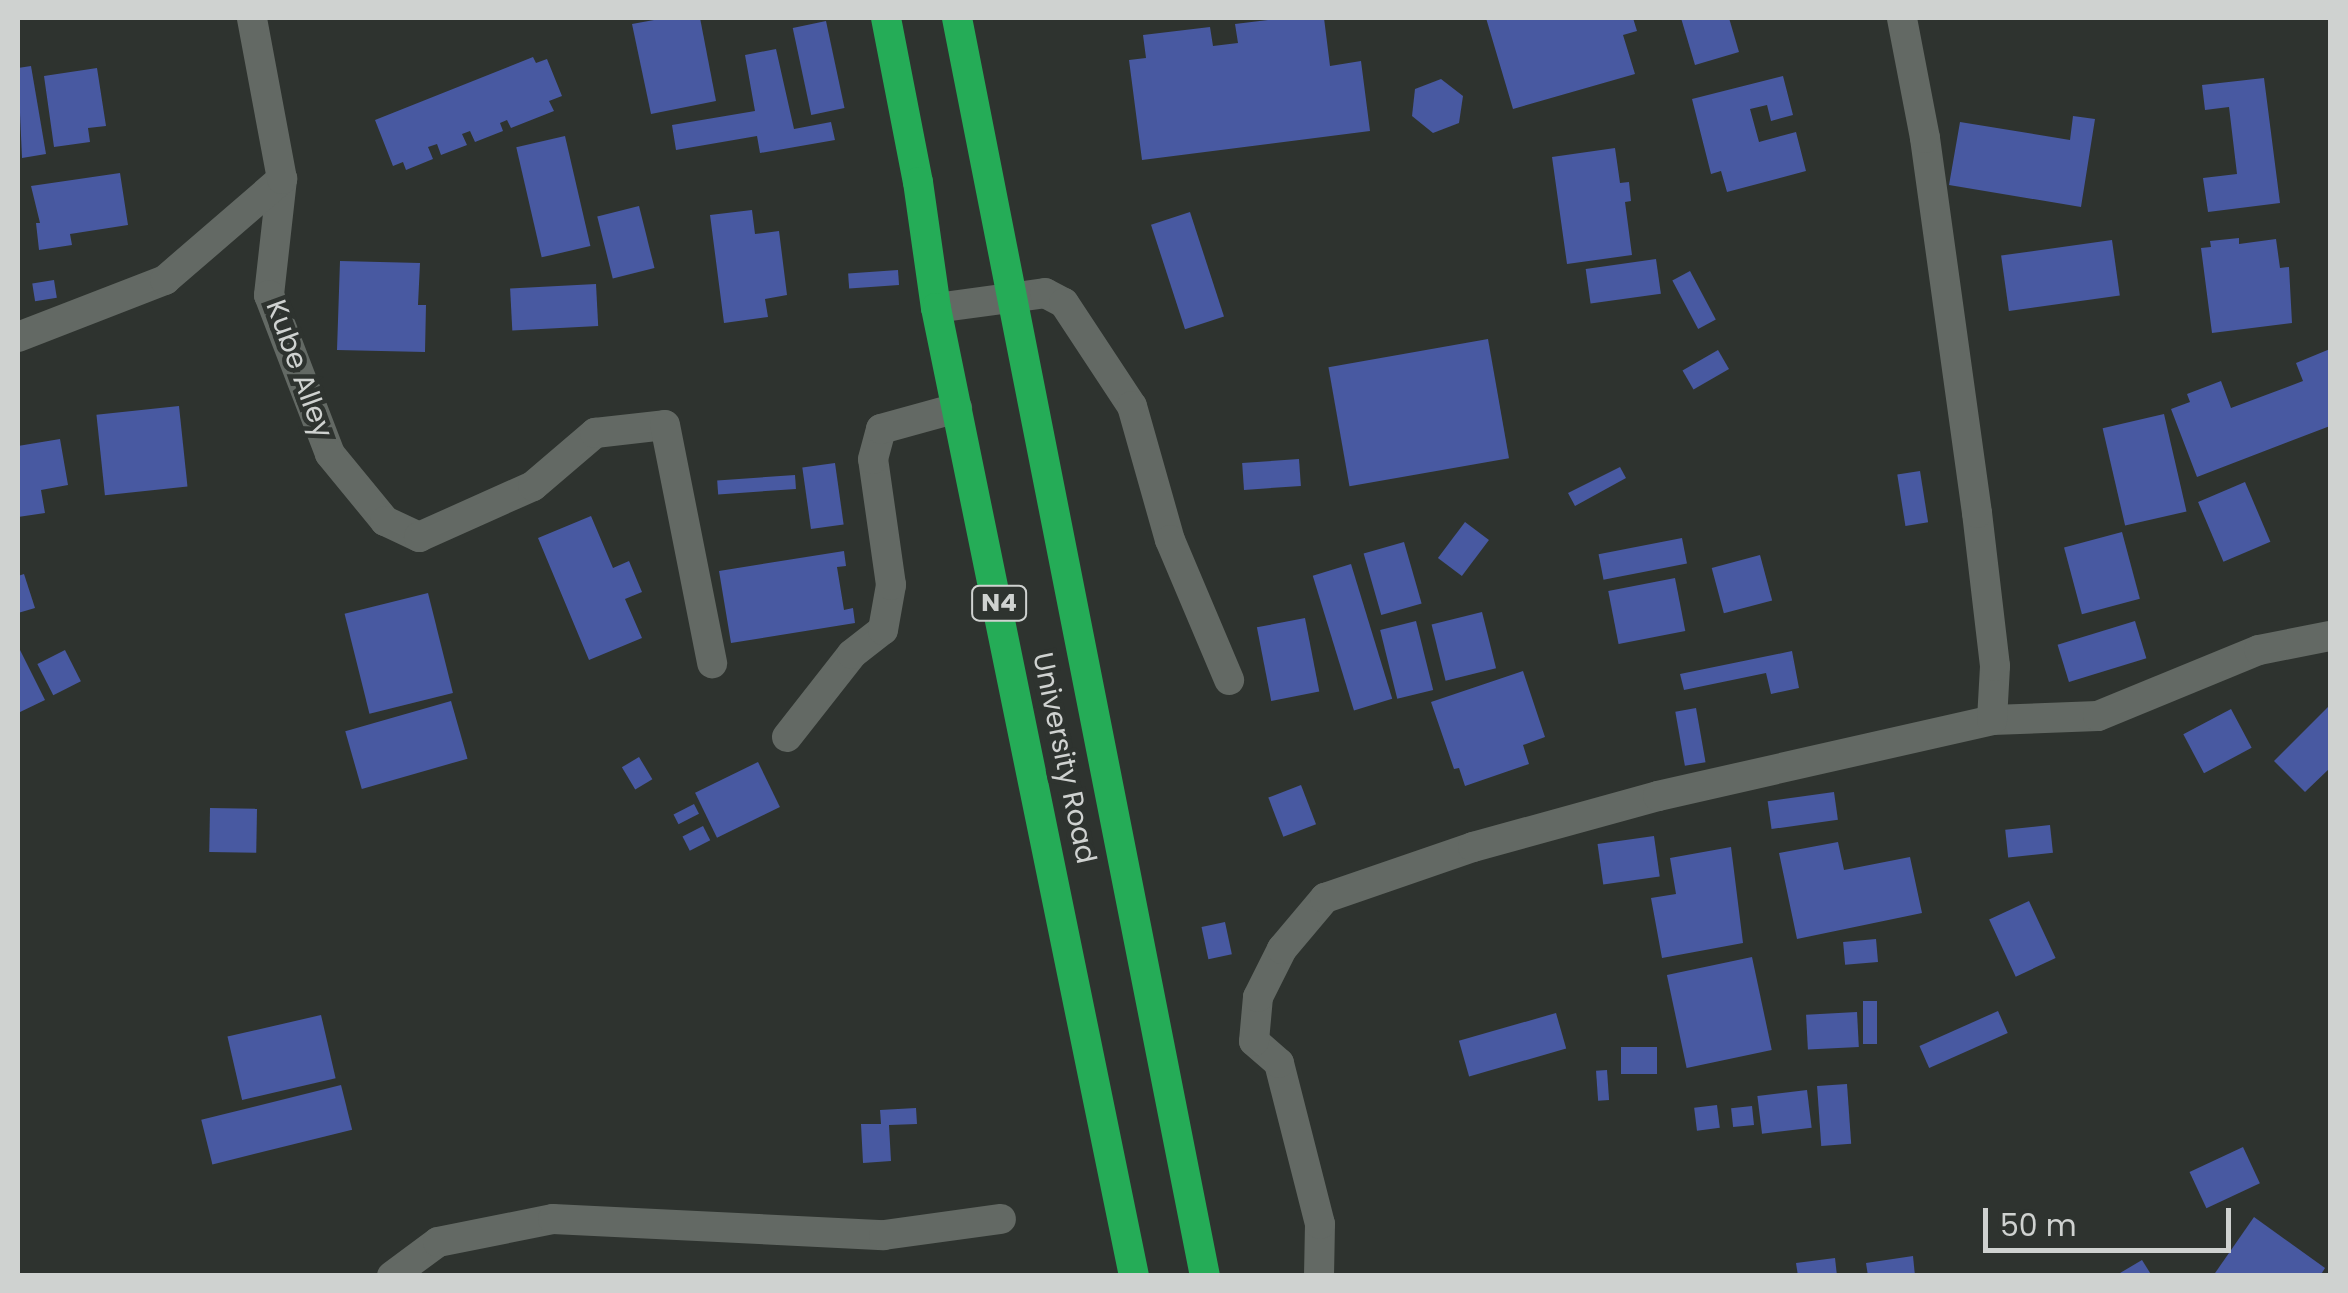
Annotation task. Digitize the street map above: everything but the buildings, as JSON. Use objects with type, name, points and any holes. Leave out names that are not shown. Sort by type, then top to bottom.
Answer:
[{"type":"highway","name":"University Road","points":[[886,18],[918,182],[936,308],[1044,820],[1134,1276]]},
{"type":"highway","name":"University Road","points":[[957,18],[1205,1276]]},
{"type":"street","points":[[18,337],[165,280],[282,179],[252,18]]},
{"type":"street","points":[[1902,18],[1925,138],[1977,513],[1995,666],[1992,720]]},
{"type":"street","name":"Kube Alley","points":[[282,179],[270,295],[330,454],[384,521],[419,537],[533,486],[595,434],[665,425],[712,664]]},
{"type":"street","points":[[936,308],[1010,295],[1056,295],[1132,406],[1170,540],[1230,680]]},
{"type":"street","points":[[787,737],[852,654],[883,630],[891,585],[873,459],[881,429],[957,408]]},
{"type":"street","points":[[1319,1276],[1320,1224],[1280,1062],[1254,1041],[1258,997],[1282,949],[1325,898],[1474,847],[1658,796],[1992,720],[2098,716],[2259,650],[2330,636]]},
{"type":"street","points":[[392,1276],[438,1242],[552,1219],[884,1235],[1000,1219]]}]
